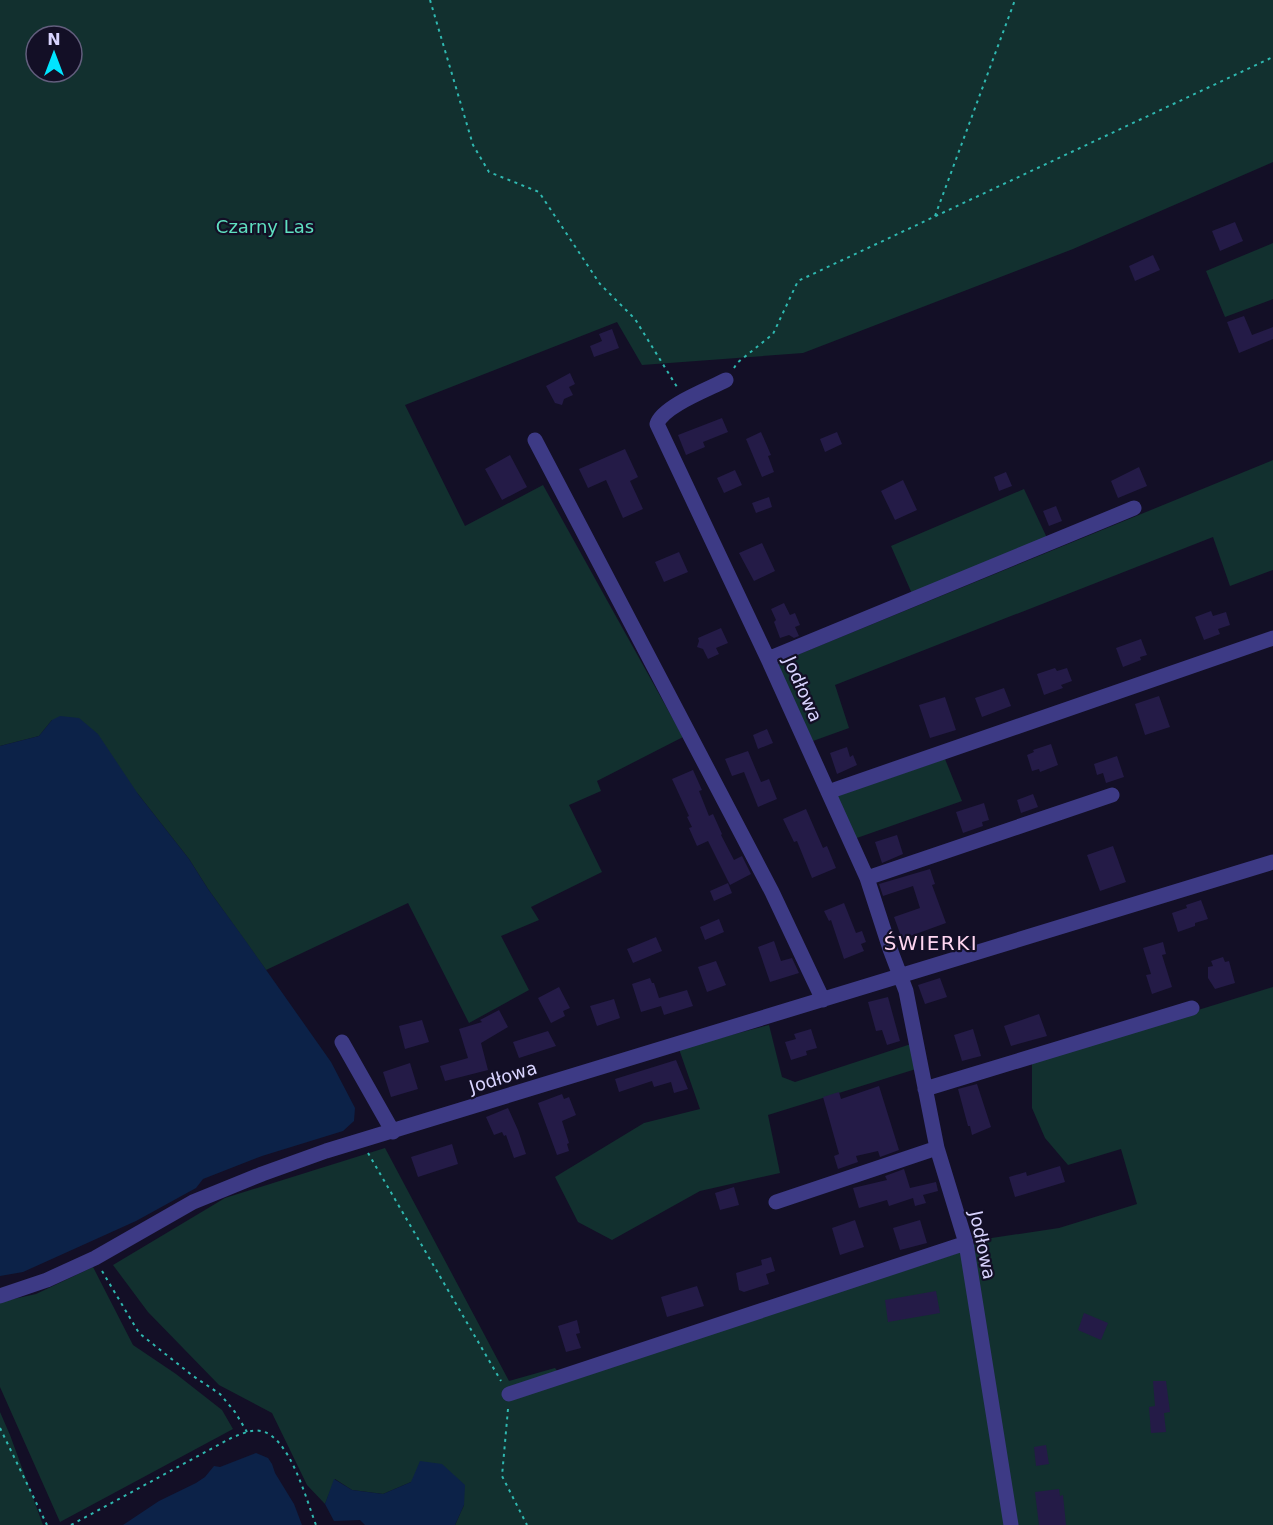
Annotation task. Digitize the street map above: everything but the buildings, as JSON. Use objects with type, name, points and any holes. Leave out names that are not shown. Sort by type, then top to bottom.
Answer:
[{"type":"street","points":[[685,400],[726,380]]},
{"type":"street","name":"Jodłowa","points":[[685,400],[660,417],[657,424],[768,659],[867,878],[906,991],[937,1148],[966,1244],[1011,1525]]},
{"type":"street","points":[[535,440],[772,892],[823,1000]]},
{"type":"street","points":[[768,659],[1134,508]]},
{"type":"street","points":[[828,792],[1273,638]]},
{"type":"street","points":[[867,878],[1112,795]]},
{"type":"street","name":"Jodłowa","points":[[0,1296],[47,1280],[95,1258],[193,1202],[262,1174],[344,1145],[393,1132],[1273,862]]},
{"type":"street","points":[[925,1089],[1192,1008]]},
{"type":"street","points":[[342,1042],[393,1132]]},
{"type":"street","points":[[776,1202],[937,1148]]},
{"type":"street","points":[[509,1394],[966,1244]]},
{"type":"path","points":[[430,0],[473,145],[489,172],[539,192],[600,284],[635,319],[685,400]]},
{"type":"path","points":[[935,216],[1015,0]]},
{"type":"path","points":[[726,380],[737,363],[773,334],[798,281],[1273,57]]},
{"type":"path","points":[[361,1140],[509,1394],[502,1476],[527,1525]]},
{"type":"path","points":[[95,1258],[139,1333],[193,1376],[220,1394],[235,1412],[247,1432]]},
{"type":"path","points":[[0,1428],[47,1525]]},
{"type":"path","points":[[71,1525],[233,1437],[254,1430],[268,1433],[281,1443],[316,1525]]},
{"type":"green space","name":"Czarny Las","points":[[0,0],[1273,0],[1273,162],[1073,249],[803,353],[642,365],[617,322],[405,405],[465,526],[543,485],[683,737],[597,781],[601,791],[569,805],[602,872],[531,907],[539,920],[501,936],[529,990],[469,1023],[408,903],[266,970],[189,859],[138,794],[52,720],[39,736],[0,746]]},
{"type":"green space","points":[[1273,243],[1273,299],[1225,317],[1206,271]]},
{"type":"green space","points":[[1273,460],[1273,570],[1230,586],[1213,537],[835,685],[849,728],[813,741],[775,664]]},
{"type":"green space","points":[[1024,489],[1048,540],[913,596],[891,546]]},
{"type":"green space","points":[[945,759],[962,801],[854,839],[834,797]]},
{"type":"green space","points":[[1273,987],[1273,1525],[455,1525],[464,1505],[411,1482],[383,1494],[352,1490],[335,1479],[325,1504],[307,1485],[272,1413],[219,1385],[148,1312],[113,1265],[225,1198],[385,1148],[509,1381],[555,1368],[564,1380],[955,1254],[985,1239],[1059,1228],[1137,1204],[1121,1149],[1068,1165],[1045,1138],[1032,1108],[1032,1061]]},
{"type":"green space","points":[[769,1025],[782,1077],[795,1082],[911,1044],[916,1069],[768,1115],[780,1173],[700,1191],[612,1240],[578,1222],[555,1177],[644,1123],[700,1109],[679,1049]]},
{"type":"green space","points":[[93,1267],[133,1345],[176,1374],[222,1410],[233,1429],[60,1522],[0,1387],[0,1302],[36,1294]]},
{"type":"green space","points":[[0,1412],[10,1435],[43,1525],[0,1525]]},
{"type":"water","points":[[60,716],[79,718],[98,734],[138,794],[189,859],[331,1062],[355,1108],[354,1121],[343,1131],[262,1156],[203,1179],[196,1188],[136,1221],[23,1272],[0,1276],[0,746],[39,736],[52,720]]},
{"type":"water","points":[[256,1453],[268,1458],[272,1464],[294,1504],[302,1525],[123,1525],[159,1501],[196,1483],[205,1477],[214,1466],[220,1467]]},
{"type":"water","points":[[420,1461],[442,1464],[465,1485],[464,1505],[455,1525],[365,1525],[360,1520],[334,1521],[325,1504],[334,1479],[352,1490],[383,1494],[411,1482]]},
{"type":"district","name":"ŚWIERKI","points":[[931,943]]}]
